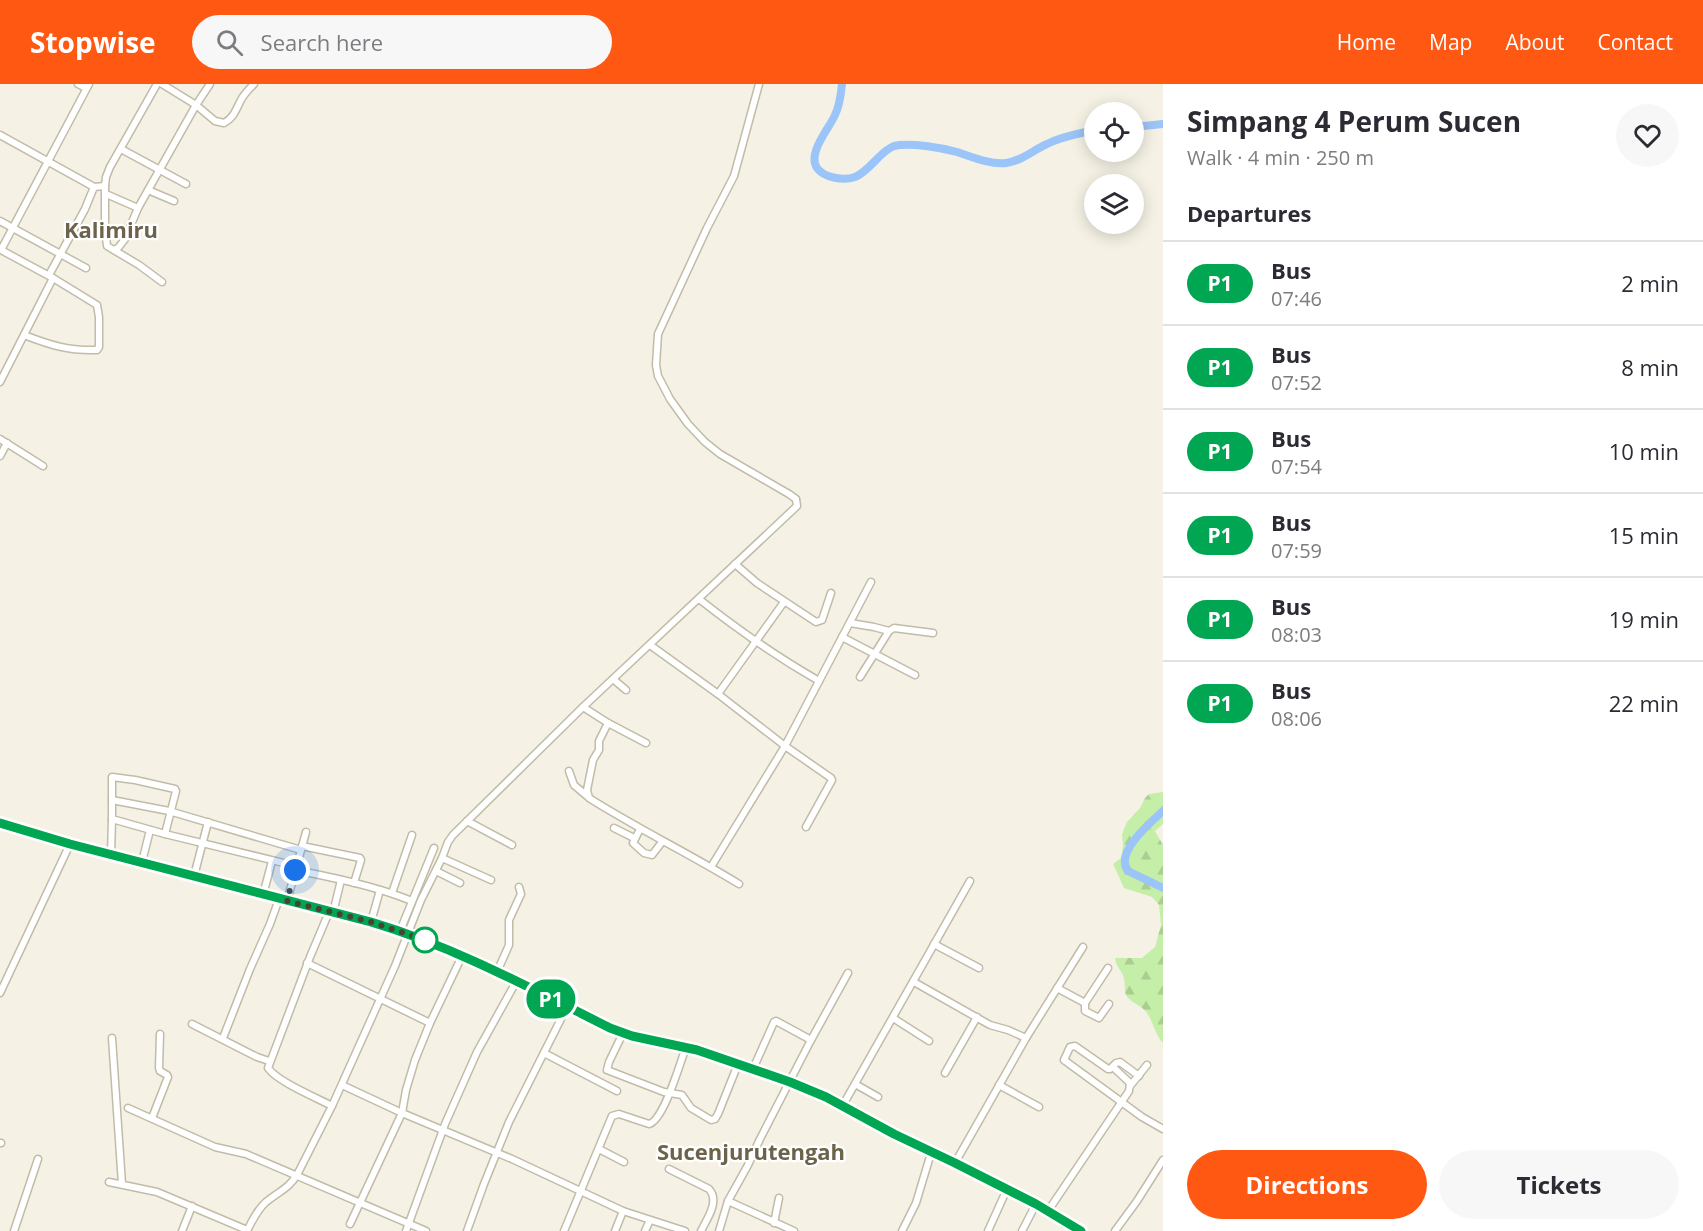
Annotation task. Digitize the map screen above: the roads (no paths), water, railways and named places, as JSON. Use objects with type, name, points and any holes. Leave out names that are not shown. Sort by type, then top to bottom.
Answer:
[{"type":"main road","points":[[0,823],[70,844],[404,932],[497,972],[623,1033],[686,1047],[738,1064],[790,1082],[843,1105],[931,1153],[1036,1204],[1081,1231]]},
{"type":"street","points":[[24,335],[60,348],[96,350],[99,347],[97,305],[51,276],[0,250],[87,86],[78,84]]},
{"type":"street","points":[[162,282],[107,244],[105,190],[110,167],[160,84],[196,105],[215,121],[224,123],[236,112],[241,99],[254,84]]},
{"type":"street","points":[[114,250],[125,239],[138,208],[210,84]]},
{"type":"street","points":[[404,932],[436,871],[448,842],[459,828],[798,504],[789,494],[720,454],[705,442],[688,424],[670,399],[658,376],[656,365],[658,334],[662,322],[734,176],[759,84]]},
{"type":"street","points":[[0,135],[94,187],[105,190],[138,208]]},
{"type":"street","points":[[121,149],[186,184]]},
{"type":"street","points":[[0,382],[24,335],[59,254],[85,209],[94,187]]},
{"type":"street","points":[[148,190],[174,201]]},
{"type":"street","points":[[0,221],[86,268]]},
{"type":"street","points":[[0,439],[43,466]]},
{"type":"street","points":[[0,456],[7,443]]},
{"type":"street","points":[[735,564],[757,583],[812,620],[819,622],[822,620],[831,593]]},
{"type":"street","points":[[711,867],[785,746],[871,582]]},
{"type":"street","points":[[699,598],[756,641],[819,681]]},
{"type":"street","points":[[718,694],[784,602]]},
{"type":"street","points":[[850,623],[889,631]]},
{"type":"street","points":[[860,677],[889,631],[894,628],[933,633]]},
{"type":"street","points":[[842,637],[915,675]]},
{"type":"street","points":[[650,645],[831,779],[806,827]]},
{"type":"street","points":[[613,679],[626,690]]},
{"type":"street","points":[[583,707],[646,743]]},
{"type":"street","points":[[587,795],[593,760],[608,723]]},
{"type":"street","points":[[569,771],[574,785],[589,798],[662,842],[739,884]]},
{"type":"street","points":[[111,854],[112,777],[175,790],[165,834]]},
{"type":"street","points":[[112,800],[169,811],[301,848],[360,858],[354,883]]},
{"type":"street","points":[[112,819],[392,893],[412,901]]},
{"type":"street","points":[[467,821],[512,845]]},
{"type":"street","points":[[194,876],[208,822]]},
{"type":"street","points":[[614,828],[634,838]]},
{"type":"street","points":[[640,829],[633,843],[650,855],[654,854],[662,842]]},
{"type":"street","points":[[142,862],[150,830]]},
{"type":"street","points":[[223,1038],[250,969],[296,868],[306,832]]},
{"type":"street","points":[[392,893],[412,835]]},
{"type":"street","points":[[0,993],[70,844]]},
{"type":"street","points":[[109,1182],[157,1192],[247,1230],[258,1211],[286,1188],[296,1176],[332,1106],[381,998],[404,932],[412,901],[434,848]]},
{"type":"street","points":[[442,858],[491,880]]},
{"type":"street","points":[[263,895],[272,861]]},
{"type":"street","points":[[436,871],[460,883]]},
{"type":"street","points":[[332,1106],[271,1072],[268,1068],[307,963],[331,912],[341,880]]},
{"type":"street","points":[[843,1105],[970,881]]},
{"type":"street","points":[[497,972],[509,945],[508,920],[521,894],[519,887]]},
{"type":"street","points":[[371,922],[380,890]]},
{"type":"street","points":[[934,944],[979,968]]},
{"type":"street","points":[[955,1163],[1026,1038],[1083,947]]},
{"type":"street","points":[[350,1224],[402,1113],[411,1071],[430,1023],[462,956]]},
{"type":"street","points":[[307,963],[430,1023]]},
{"type":"street","points":[[1108,968],[1085,1004],[1085,1011],[1098,1018],[1108,1004]]},
{"type":"street","points":[[719,1231],[728,1201],[848,973]]},
{"type":"street","points":[[406,1231],[443,1130],[477,1052],[516,982]]},
{"type":"street","points":[[914,982],[990,1024],[1026,1038]]},
{"type":"street","points":[[1057,988],[1085,1004]]},
{"type":"street","points":[[467,1231],[509,1122],[567,1007]]},
{"type":"street","points":[[945,1072],[977,1017]]},
{"type":"street","points":[[892,1018],[929,1041]]},
{"type":"street","points":[[753,1069],[774,1022],[811,1040]]},
{"type":"street","points":[[192,1024],[269,1061]]},
{"type":"street","points":[[623,1033],[607,1070],[664,1092],[682,1095],[691,1108],[713,1120],[718,1114],[738,1064]]},
{"type":"street","points":[[152,1118],[168,1077],[159,1068],[160,1034]]},
{"type":"street","points":[[112,1038],[122,1184]]},
{"type":"street","points":[[1139,1076],[1120,1062],[1110,1069],[1106,1068],[1075,1046],[1070,1047],[1064,1060],[1163,1130]]},
{"type":"street","points":[[564,1231],[613,1115],[619,1114],[651,1124],[660,1114],[670,1092],[686,1047]]},
{"type":"street","points":[[544,1053],[617,1091]]},
{"type":"street","points":[[1048,1211],[1122,1102],[1130,1086],[1147,1065]]},
{"type":"street","points":[[1113,1067],[1128,1081],[1130,1086]]},
{"type":"street","points":[[855,1084],[878,1097]]},
{"type":"street","points":[[342,1085],[623,1211],[685,1231]]},
{"type":"street","points":[[999,1085],[1039,1107]]},
{"type":"street","points":[[128,1108],[215,1148],[246,1154],[426,1231]]},
{"type":"street","points":[[598,1149],[624,1162]]},
{"type":"street","points":[[902,1231],[916,1203],[931,1153]]},
{"type":"street","points":[[14,1231],[38,1159]]},
{"type":"street","points":[[1115,1231],[1163,1160]]},
{"type":"street","points":[[669,1169],[713,1193],[714,1202],[701,1231]]},
{"type":"street","points":[[987,1231],[1006,1189]]},
{"type":"street","points":[[774,1223],[779,1198]]},
{"type":"street","points":[[728,1201],[794,1231]]},
{"type":"street","points":[[1022,1231],[1036,1204]]},
{"type":"street","points":[[182,1231],[192,1206]]},
{"type":"street","points":[[615,1231],[623,1211]]},
{"type":"street","points":[[645,1231],[650,1220]]},
{"type":"waterway","points":[[842,84],[837,111],[815,155],[817,168],[834,178],[855,177],[894,146],[935,147],[988,162],[1006,163],[1022,158],[1058,139],[1084,133]]},
{"type":"waterway","points":[[1144,126],[1163,124]]},
{"type":"waterway","points":[[1163,811],[1129,847],[1125,864],[1128,871],[1163,888]]},
{"type":"district","name":"Kalimiru","points":[[111,230]]},
{"type":"district","name":"Sucenjurutengah","points":[[751,1152]]}]
